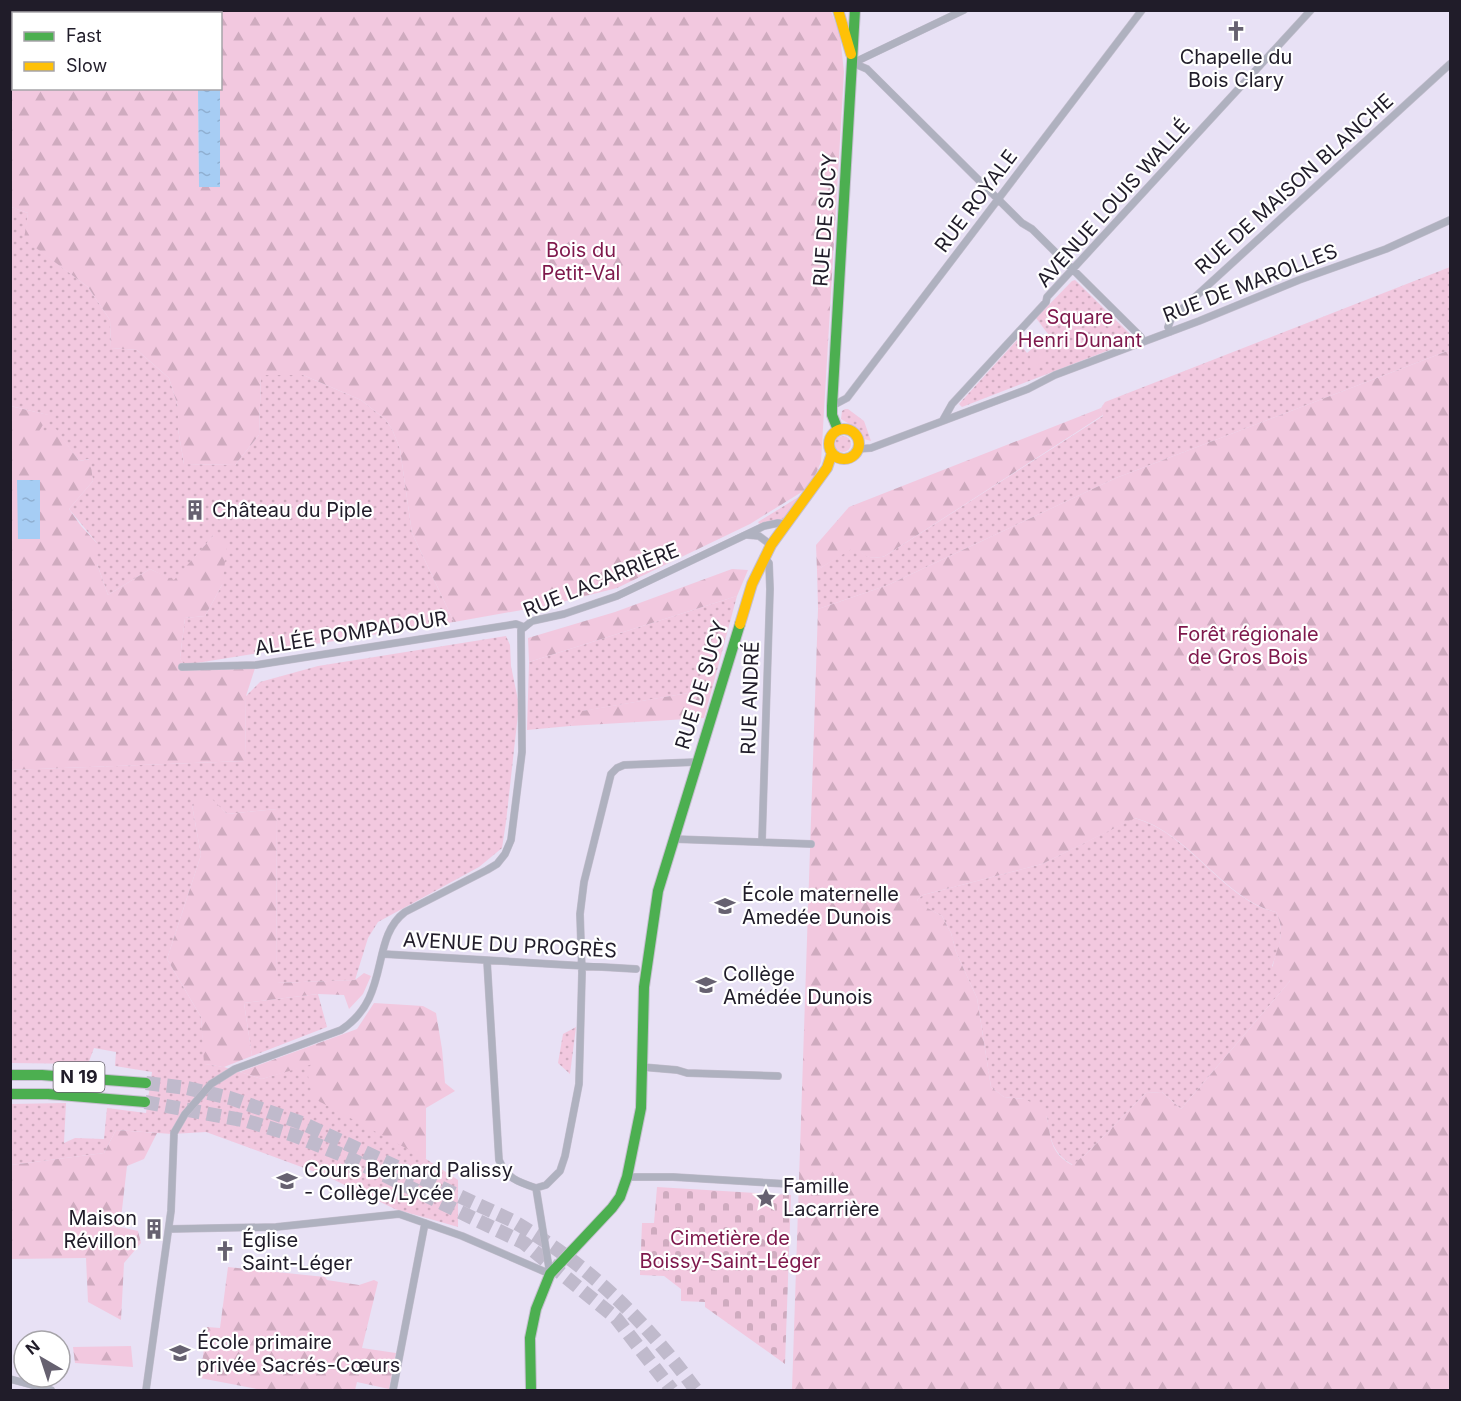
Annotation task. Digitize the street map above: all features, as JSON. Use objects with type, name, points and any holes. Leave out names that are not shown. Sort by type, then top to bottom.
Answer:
[{"type":"main road","points":[[850,10],[855,23]]},
{"type":"main road","name":"RUE DE SUCY","points":[[837,430],[832,416],[832,406],[855,10]]},
{"type":"main road","points":[[841,13],[853,63]]},
{"type":"main road","points":[[847,429],[856,434],[858,448],[853,456],[836,456],[829,441],[837,430],[847,429]]},
{"type":"main road","name":"RUE DE SUCY","points":[[531,1390],[530,1338],[536,1310],[550,1274],[612,1208],[620,1197],[627,1177],[641,1108],[644,1000],[650,972],[652,931],[658,891],[742,612],[771,545],[836,456]]},
{"type":"main road","name":"N 19","points":[[10,1075],[42,1075],[146,1083]]},
{"type":"main road","name":"N 19","points":[[10,1094],[48,1094],[145,1102]]},
{"type":"street","points":[[853,63],[964,10]]},
{"type":"street","name":"RUE ROYALE","points":[[832,406],[847,399],[1142,10]]},
{"type":"street","name":"AVENUE LOUIS WALLÉ","points":[[943,420],[952,404],[1311,10]]},
{"type":"street","points":[[853,63],[867,69],[1022,223],[1032,229],[1141,337],[1143,342]]},
{"type":"street","name":"RUE DE MAISON BLANCHE","points":[[1170,332],[1168,327],[1175,315],[1450,64]]},
{"type":"street","name":"RUE DE MAROLLES","points":[[858,448],[870,448],[1028,389],[1054,375],[1386,249],[1450,220]]},
{"type":"street","name":"RUE LACARRIÈRE","points":[[146,1390],[170,1228],[174,1133],[185,1114],[212,1084],[235,1069],[341,1030],[351,1024],[370,999],[390,928],[396,919],[405,912],[487,870],[497,864],[505,854],[511,840],[522,752],[521,630],[532,621],[573,611],[617,596],[764,526],[787,524]]},
{"type":"street","points":[[748,535],[759,536],[771,545]]},
{"type":"street","name":"RUE ANDRÉ","points":[[762,842],[770,589],[769,563],[764,557]]},
{"type":"street","name":"ALLÉE POMPADOUR","points":[[182,667],[256,665],[516,624],[524,627]]},
{"type":"street","points":[[487,961],[499,1160],[503,1170],[510,1177],[518,1183],[536,1188],[555,1179],[561,1171],[579,1084],[582,965],[580,914],[584,882],[611,774],[624,765],[697,762]]},
{"type":"street","points":[[673,839],[811,844]]},
{"type":"street","name":"AVENUE DU PROGRÈS","points":[[383,954],[636,969]]},
{"type":"street","points":[[642,1066],[687,1073],[778,1076]]},
{"type":"street","points":[[627,1177],[673,1177],[788,1184]]},
{"type":"street","points":[[536,1188],[550,1274]]},
{"type":"street","points":[[170,1228],[276,1227],[399,1214],[462,1236],[550,1274]]},
{"type":"street","points":[[393,1390],[425,1223]]},
{"type":"street","points":[[10,1379],[51,1390]]},
{"type":"green space","name":"Bois du Petit-Val","points":[[10,11],[831,11],[840,35],[844,72],[821,462],[814,478],[805,490],[750,524],[617,588],[550,605],[454,622],[412,533],[400,449],[392,429],[385,419],[361,400],[303,375],[261,375],[259,435],[235,465],[184,464],[178,429],[178,407],[169,378],[137,350],[111,348],[110,320],[88,287],[24,239],[28,213],[11,207]],"holes":[[[12,12],[222,12],[220,187],[199,186],[198,90],[12,90]]]},
{"type":"green space","points":[[11,207],[28,213],[25,239],[88,287],[110,320],[111,348],[137,350],[169,378],[178,407],[178,429],[184,464],[235,465],[259,435],[261,375],[303,375],[361,400],[385,419],[400,449],[412,533],[454,622],[184,665],[180,658],[185,618],[205,616],[222,585],[214,535],[174,581],[150,569],[108,595],[97,564],[97,543],[69,509],[93,481],[89,459],[79,461],[56,430],[37,434],[48,415],[11,406]]},
{"type":"green space","points":[[1450,267],[1450,350],[1116,478],[888,585],[818,609],[817,570],[855,546],[868,557],[885,556],[1103,416],[1101,408],[1105,402]]},
{"type":"green space","name":"Square Henri Dunant","points":[[1075,280],[1130,334],[1130,342],[962,407],[959,404],[1017,340],[1027,353],[1034,347],[1037,350],[1051,338],[1036,318]]},
{"type":"green space","points":[[1042,350],[1048,354],[1047,359],[1035,366],[1031,364],[1030,356]]},
{"type":"green space","name":"Forêt régionale de Gros Bois","points":[[1450,350],[1450,1390],[792,1390],[818,609],[888,585],[1116,478]],"holes":[[[1135,818],[1154,826],[1190,851],[1240,894],[1257,905],[1276,912],[1281,935],[1272,971],[1290,981],[1181,1109],[1162,1092],[1146,1093],[1086,1154],[1072,1165],[1063,1159],[1054,1147],[1044,1108],[1024,1099],[1004,1097],[991,1087],[977,998],[942,916],[917,900],[923,895],[1042,864]]]},
{"type":"green space","points":[[10,406],[49,415],[38,433],[56,429],[79,461],[90,459],[93,481],[69,509],[97,543],[97,564],[108,595],[150,569],[174,580],[214,535],[227,546],[222,585],[205,616],[185,618],[180,658],[184,665],[256,665],[246,696],[245,761],[11,770]]},
{"type":"green space","points":[[1101,408],[1103,415],[885,556],[868,557],[855,547],[817,570],[816,545],[849,507]]},
{"type":"green space","points":[[845,409],[864,421],[871,441],[864,439],[856,428],[841,419],[842,411]]},
{"type":"green space","points":[[843,436],[851,444],[843,452],[835,444]]},
{"type":"green space","points":[[805,493],[785,518],[760,525],[758,522]]},
{"type":"green space","points":[[732,569],[748,570],[737,596],[529,662],[528,638],[615,612]]},
{"type":"green space","points":[[737,596],[712,689],[583,711],[570,726],[527,730],[529,662]]},
{"type":"green space","points":[[506,636],[510,645],[511,666],[519,705],[502,848],[479,867],[378,922],[368,938],[355,980],[276,983],[277,809],[227,814],[209,797],[192,805],[201,855],[167,959],[201,1017],[205,1064],[224,1067],[262,1079],[313,1063],[426,1159],[458,1180],[458,1227],[395,1209],[326,1176],[206,1132],[172,1134],[116,1130],[104,1153],[11,1165],[11,1104],[66,1103],[64,1143],[75,1138],[104,1139],[107,1108],[146,1113],[152,1072],[115,1066],[116,1052],[94,1048],[88,1064],[11,1063],[10,770],[245,761],[246,696],[260,682],[318,666]]},
{"type":"green space","points":[[712,689],[704,718],[570,726],[582,711]]},
{"type":"green space","points":[[209,796],[227,814],[277,809],[276,983],[355,980],[364,973],[371,976],[363,994],[349,1009],[344,995],[318,994],[244,1003],[252,1056],[224,1067],[204,1064],[201,1017],[167,959],[201,855],[192,805],[199,797]]},
{"type":"green space","points":[[1134,818],[1172,837],[1240,895],[1276,912],[1281,932],[1272,966],[1290,981],[1181,1109],[1162,1092],[1146,1093],[1073,1165],[1060,1156],[1053,1145],[1047,1117],[1024,1099],[1004,1097],[991,1087],[977,998],[942,916],[919,904],[917,900],[923,895],[1042,864]]},
{"type":"green space","points":[[318,994],[327,1027],[252,1056],[244,1003]]},
{"type":"green space","points":[[374,1003],[423,1006],[436,1013],[445,1083],[455,1091],[426,1108],[426,1159],[313,1098],[308,1076],[313,1064],[262,1079],[240,1072],[357,1029]]},
{"type":"green space","points":[[576,1027],[570,1074],[558,1063],[563,1034]]},
{"type":"green space","points":[[116,1130],[157,1133],[144,1159],[127,1166],[120,1227],[138,1231],[141,1243],[124,1263],[121,1320],[88,1302],[86,1258],[10,1259],[11,1165],[104,1153]]},
{"type":"green space","name":"Cimetière de Boissy-Saint-Léger","points":[[657,1187],[791,1195],[785,1364],[705,1307],[705,1302],[681,1301],[681,1289],[664,1276],[640,1275],[642,1223],[654,1223]]},
{"type":"green space","points":[[228,1267],[325,1277],[327,1280],[359,1285],[374,1280],[378,1282],[362,1348],[396,1353],[389,1389],[357,1382],[355,1390],[262,1390],[200,1378],[207,1327],[220,1328]]},
{"type":"green space","points":[[131,1346],[133,1367],[75,1363],[73,1347]]},
{"type":"water","points":[[198,90],[220,90],[220,187],[199,187]]},
{"type":"water","points":[[17,480],[40,480],[40,539],[18,539]]},
{"type":"tunnel","points":[[146,1083],[187,1088],[230,1098],[302,1123],[513,1221],[567,1257],[614,1296],[656,1340],[696,1390]]},
{"type":"tunnel","points":[[145,1102],[247,1121],[296,1136],[347,1157],[524,1243],[616,1318],[672,1390]]},
{"type":"traffic: fast","points":[[838,430],[832,415],[832,406],[855,10]]},
{"type":"traffic: fast","points":[[531,1390],[530,1338],[536,1309],[550,1274],[612,1208],[620,1197],[627,1177],[641,1108],[644,987],[658,891],[740,624]]},
{"type":"traffic: fast","points":[[10,1075],[42,1075],[146,1083]]},
{"type":"traffic: fast","points":[[10,1094],[48,1094],[145,1102]]},
{"type":"traffic: slow","points":[[838,10],[851,54]]},
{"type":"traffic: slow","points":[[844,429],[855,433],[859,444],[855,455],[844,459],[833,455],[829,444],[833,433],[844,429]]},
{"type":"traffic: slow","points":[[740,624],[752,584],[771,545],[827,468],[832,453]]},
{"type":"place","name":"Chapelle du Bois Clary","points":[[1236,31]]},
{"type":"place","name":"Château du Piple","points":[[195,510]]},
{"type":"place","name":"École maternelle Amedée Dunois","points":[[725,906]]},
{"type":"place","name":"Collège Amédée Dunois","points":[[706,985]]},
{"type":"place","name":"Cours Bernard Palissy - Collège/Lycée","points":[[287,1181]]},
{"type":"place","name":"Famille Lacarrière","points":[[766,1198]]},
{"type":"place","name":"Maison Révillon","points":[[154,1229]]},
{"type":"place","name":"Église Saint-Léger","points":[[225,1251]]},
{"type":"place","name":"École primaire privée Sacrés-Cœurs","points":[[180,1353]]}]
